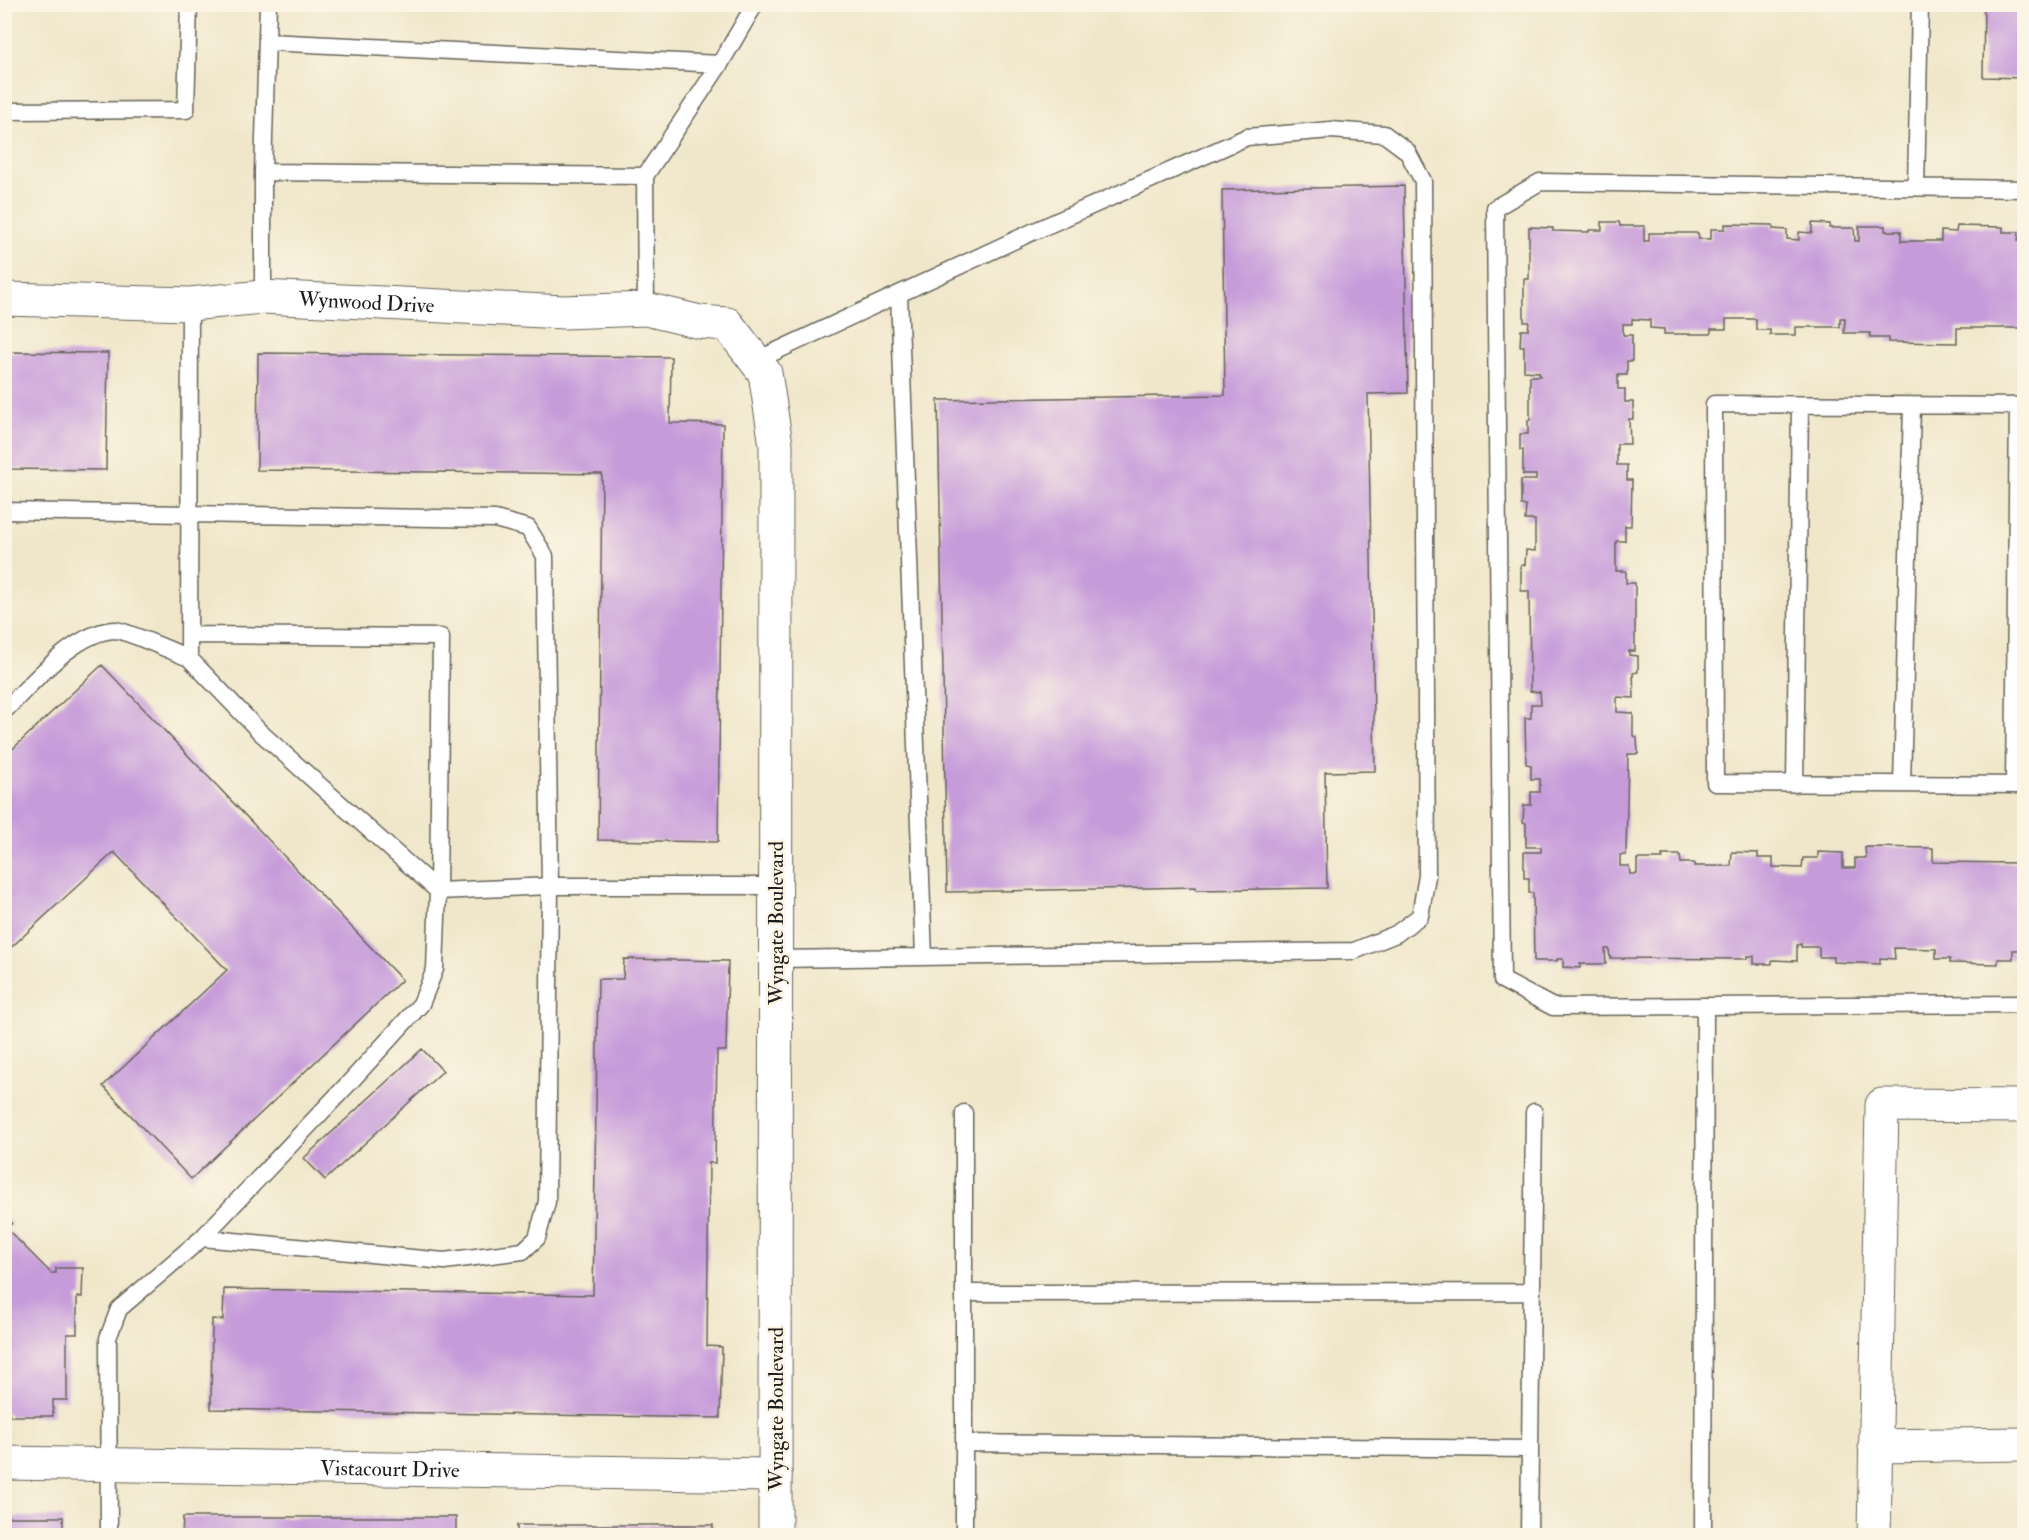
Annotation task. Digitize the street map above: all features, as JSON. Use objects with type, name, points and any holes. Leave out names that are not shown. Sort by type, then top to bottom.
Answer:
[{"type":"street","name":"Wynwood Drive","points":[[4,299],[190,304],[263,297],[564,312],[646,309],[700,322],[727,324]]},
{"type":"street","name":"Wyngate Boulevard","points":[[727,324],[765,373],[776,445],[776,1536]]},
{"type":"street","points":[[1874,1536],[1882,1105],[2025,1107]]},
{"type":"street","points":[[1875,1446],[2025,1444]]},
{"type":"street","name":"Vistacourt Drive","points":[[4,1463],[776,1475]]},
{"type":"lane","points":[[4,111],[186,110],[189,4]]},
{"type":"lane","points":[[263,297],[267,4]]},
{"type":"lane","points":[[646,309],[645,177],[720,64],[755,4]]},
{"type":"lane","points":[[1916,187],[1920,4]]},
{"type":"lane","points":[[267,42],[720,64]]},
{"type":"lane","points":[[755,361],[1247,137],[1331,130],[1384,134],[1407,151],[1423,182],[1427,876],[1420,916],[1396,934],[1354,951],[776,959]]},
{"type":"lane","points":[[263,171],[645,177]]},
{"type":"lane","points":[[2025,189],[1539,182],[1495,208],[1502,980],[1553,1007],[2025,1004]]},
{"type":"lane","points":[[899,294],[924,957]]},
{"type":"lane","points":[[189,658],[190,304]]},
{"type":"lane","points":[[1714,404],[1912,406],[2021,406],[2020,785],[1715,783],[1714,404]]},
{"type":"lane","points":[[1795,784],[1800,405]]},
{"type":"lane","points":[[1902,784],[1912,406]]},
{"type":"lane","points":[[4,511],[495,519],[528,528],[545,556],[550,886],[547,1202],[537,1238],[523,1251],[444,1261],[202,1238]]},
{"type":"lane","points":[[4,711],[66,652],[85,638],[116,630],[189,658],[261,733],[438,891],[550,886],[776,886]]},
{"type":"lane","points":[[109,1536],[108,1338],[119,1309],[202,1238],[350,1082],[421,1004],[435,969],[441,637],[189,635]]},
{"type":"lane","points":[[1703,1536],[1705,1006]]},
{"type":"lane","points":[[964,1113],[964,1536]]},
{"type":"lane","points":[[1529,1536],[1534,1113]]},
{"type":"lane","points":[[964,1293],[1532,1292]]},
{"type":"lane","points":[[964,1443],[1530,1449]]},
{"type":"building","points":[[1984,4],[2024,4],[2024,78],[1983,77]]},
{"type":"building","points":[[1404,186],[1408,393],[1368,394],[1375,771],[1325,772],[1327,888],[1196,890],[1196,887],[947,892],[938,400],[1225,395],[1222,190]]},
{"type":"building","points":[[1602,222],[1619,222],[1620,226],[1644,226],[1644,241],[1649,241],[1649,233],[1698,233],[1699,239],[1711,239],[1711,229],[1725,229],[1725,224],[1773,225],[1773,229],[1787,230],[1787,239],[1799,240],[1799,232],[1812,233],[1812,223],[1830,224],[1829,228],[1854,228],[1855,241],[1859,241],[1859,226],[1885,226],[1885,231],[1901,231],[1901,241],[1941,241],[1941,231],[1956,232],[1957,226],[2003,227],[2003,232],[2019,232],[2018,241],[2024,241],[2023,328],[1957,328],[1957,343],[1888,342],[1888,338],[1870,338],[1870,333],[1844,333],[1845,318],[1840,318],[1840,327],[1796,327],[1796,335],[1770,335],[1770,330],[1756,330],[1756,319],[1726,319],[1726,329],[1711,329],[1711,334],[1664,334],[1664,329],[1650,328],[1650,320],[1632,319],[1632,324],[1623,324],[1623,335],[1632,335],[1632,361],[1627,361],[1627,375],[1618,375],[1618,389],[1625,389],[1625,402],[1633,402],[1633,419],[1629,419],[1630,444],[1617,444],[1617,465],[1627,465],[1627,480],[1632,480],[1631,526],[1625,526],[1625,541],[1616,541],[1616,571],[1626,571],[1626,583],[1635,583],[1635,651],[1629,651],[1629,655],[1638,656],[1638,672],[1633,673],[1634,698],[1617,697],[1617,712],[1633,713],[1633,736],[1637,737],[1638,754],[1628,754],[1626,855],[1620,855],[1620,866],[1629,866],[1630,874],[1637,874],[1637,859],[1663,859],[1662,855],[1680,855],[1681,863],[1694,863],[1694,866],[1731,866],[1732,852],[1758,853],[1758,858],[1773,858],[1773,867],[1802,868],[1803,858],[1818,858],[1818,852],[1843,853],[1843,868],[1855,868],[1855,858],[1866,858],[1865,847],[1933,848],[1933,862],[2020,863],[2020,869],[2024,869],[2024,950],[2013,950],[2013,959],[1998,959],[1998,964],[1950,963],[1950,959],[1936,959],[1936,949],[1894,948],[1895,959],[1880,958],[1880,964],[1833,962],[1833,957],[1819,957],[1819,947],[1801,947],[1801,944],[1797,945],[1797,961],[1772,960],[1772,964],[1754,964],[1754,956],[1747,956],[1747,959],[1610,958],[1609,949],[1605,949],[1606,964],[1580,964],[1580,968],[1563,967],[1563,959],[1534,961],[1533,893],[1529,893],[1529,878],[1524,878],[1524,852],[1541,852],[1541,847],[1526,847],[1526,823],[1523,822],[1524,805],[1531,805],[1531,792],[1540,792],[1540,779],[1531,779],[1531,765],[1526,764],[1525,718],[1531,718],[1531,704],[1541,704],[1540,692],[1530,691],[1529,591],[1521,591],[1521,565],[1525,565],[1526,550],[1535,551],[1535,520],[1525,520],[1526,506],[1521,505],[1521,480],[1536,480],[1536,475],[1523,475],[1523,450],[1520,450],[1520,434],[1528,434],[1530,376],[1540,376],[1539,372],[1524,371],[1524,346],[1520,346],[1521,330],[1528,330],[1529,322],[1524,322],[1524,279],[1529,279],[1529,227],[1553,228],[1553,231],[1589,232],[1589,230],[1602,230]]},
{"type":"building","points":[[4,352],[108,353],[106,470],[4,469]]},
{"type":"building","points":[[258,353],[671,357],[670,423],[723,424],[718,842],[598,840],[602,474],[257,470]]},
{"type":"building","points":[[102,665],[402,980],[191,1179],[103,1086],[227,970],[114,852],[4,954],[4,757]]},
{"type":"building","points":[[624,959],[728,961],[726,1051],[717,1051],[715,1163],[709,1163],[707,1346],[722,1347],[720,1418],[211,1409],[212,1319],[223,1320],[224,1289],[593,1295],[598,979],[623,979]]},
{"type":"building","points":[[422,1049],[443,1071],[325,1180],[304,1158]]},
{"type":"building","points":[[5,1216],[12,1223],[7,1229],[51,1273],[56,1273],[56,1268],[83,1268],[82,1297],[77,1297],[77,1334],[67,1334],[67,1400],[53,1400],[53,1416],[10,1416],[9,1413],[4,1413]]},
{"type":"building","points":[[4,1517],[63,1517],[63,1536],[4,1536]]},
{"type":"building","points":[[183,1517],[456,1517],[456,1536],[182,1536]]},
{"type":"building","points":[[517,1525],[713,1525],[713,1536],[517,1536]]}]
